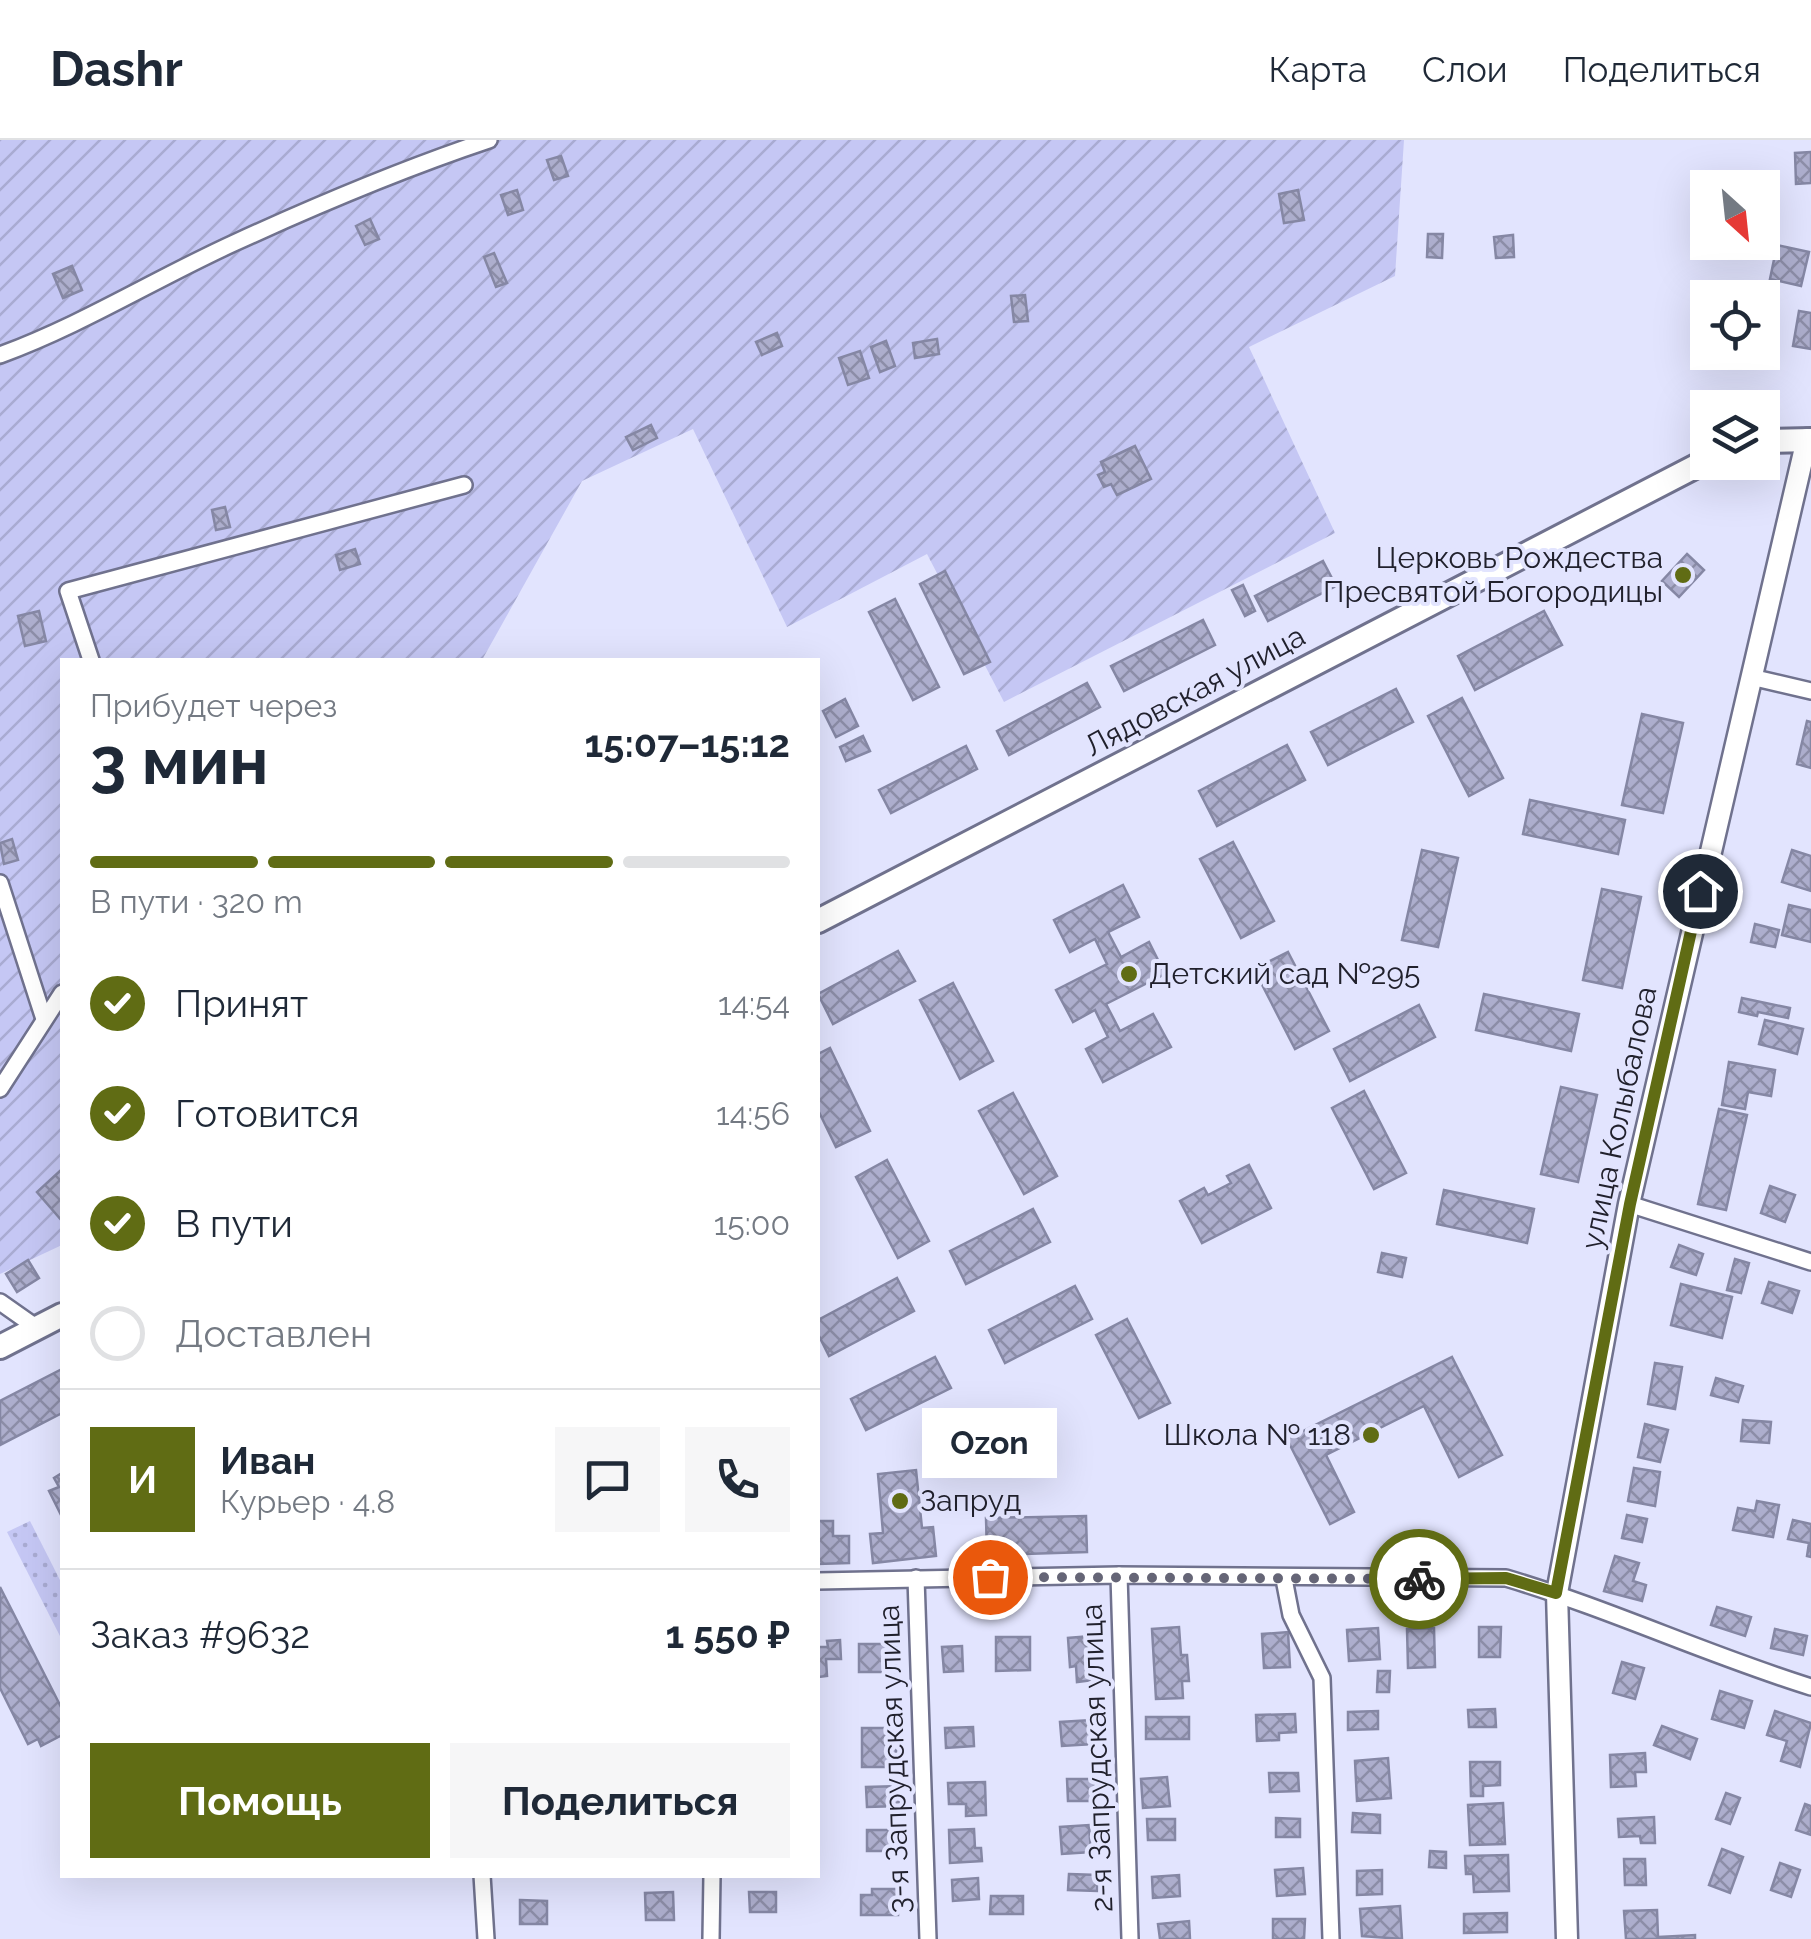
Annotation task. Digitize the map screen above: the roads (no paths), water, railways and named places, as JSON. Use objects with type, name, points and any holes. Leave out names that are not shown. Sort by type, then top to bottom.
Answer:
[{"type":"main road","points":[[1780,441],[1809,440]]},
{"type":"main road","name":"Лядовская улица","points":[[820,920],[1690,469]]},
{"type":"main road","points":[[0,1347],[60,1316]]},
{"type":"street","points":[[0,355],[111,308],[232,244],[489,140]]},
{"type":"street","name":"улица Колыбалова","points":[[1567,1939],[1556,1593],[1630,1204],[1750,677],[1809,440]]},
{"type":"street","points":[[90,658],[68,592],[464,485]]},
{"type":"street","points":[[1750,677],[1811,691]]},
{"type":"street","points":[[0,883],[44,1019]]},
{"type":"street","points":[[0,1089],[60,996]]},
{"type":"street","points":[[1630,1204],[1811,1262]]},
{"type":"street","points":[[0,1302],[37,1328]]},
{"type":"street","points":[[820,1581],[1118,1575],[1506,1578],[1811,1688]]},
{"type":"street","name":"2-я Запрудская улица","points":[[1118,1575],[1130,1939]]},
{"type":"street","name":"3-я Запрудская улица","points":[[916,1578],[928,1939]]},
{"type":"street","points":[[1284,1579],[1292,1615],[1322,1678],[1331,1939]]},
{"type":"street","points":[[482,1878],[486,1939]]},
{"type":"street","points":[[711,1939],[712,1878]]},
{"type":"place","name":"Церковь Рождества Пресвятой Богородицы","points":[[1683,575]]},
{"type":"place","name":"Детский сад №295","points":[[1129,974]]},
{"type":"place","name":"Школа № 118","points":[[1371,1435]]},
{"type":"place","name":"Запруд","points":[[900,1501]]},
{"type":"place","name":"Ozon","points":[[990,1577]]}]
